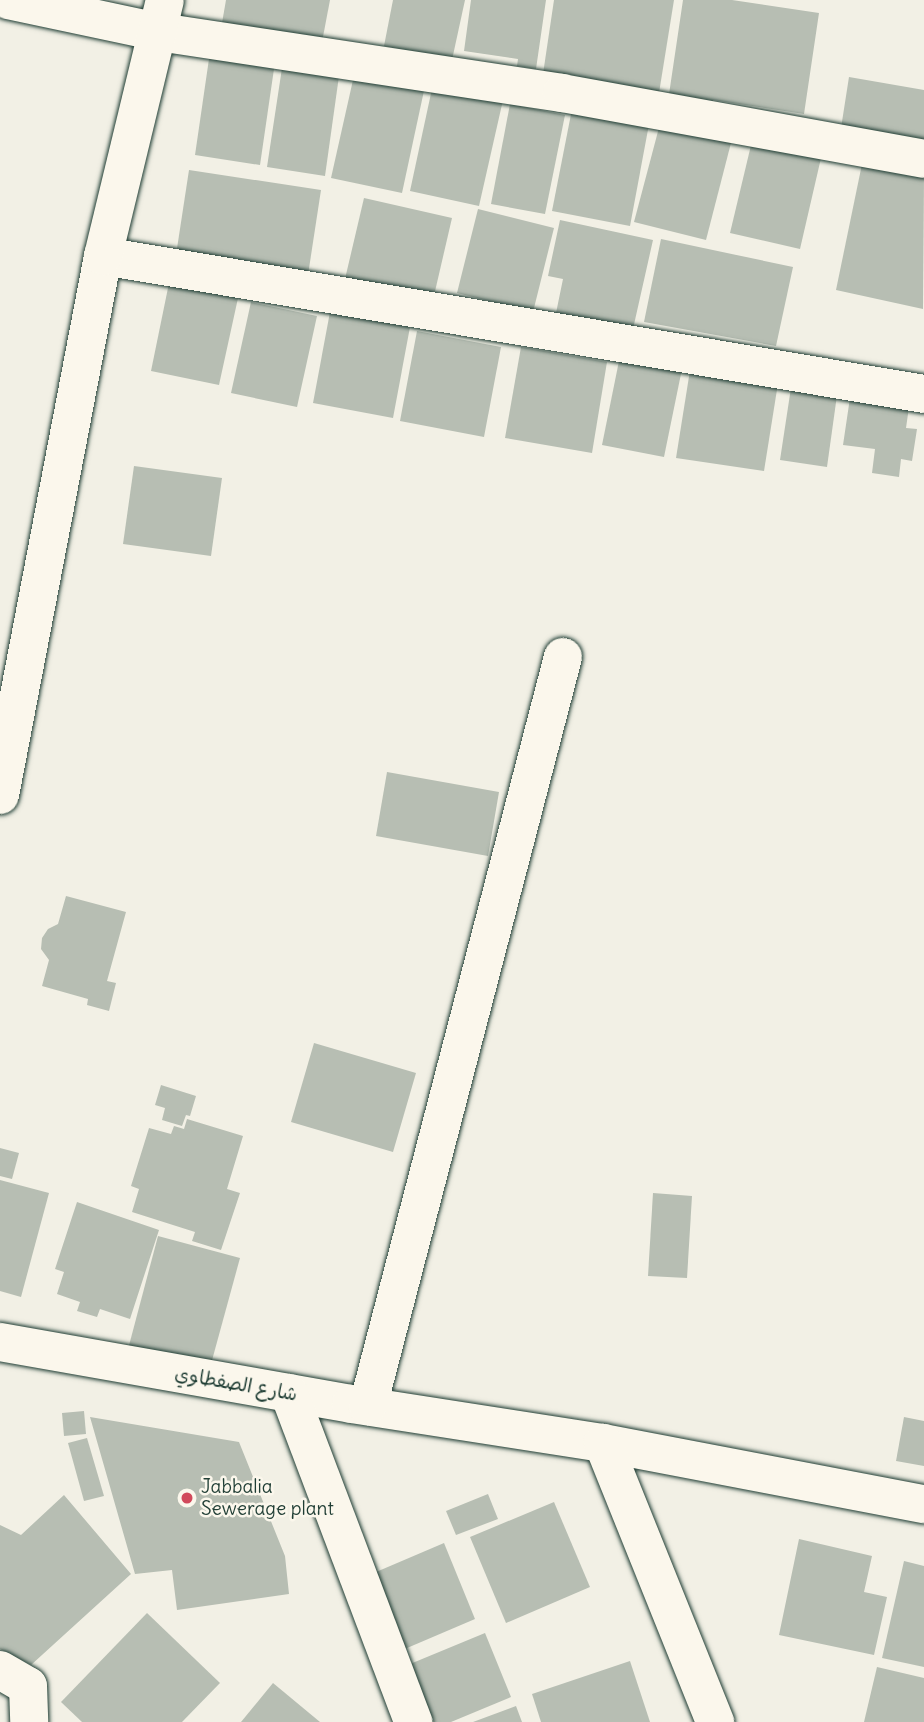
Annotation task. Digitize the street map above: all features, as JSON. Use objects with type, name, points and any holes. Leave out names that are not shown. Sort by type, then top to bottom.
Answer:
[{"type":"street","points":[[8,0],[162,16],[924,159]]},
{"type":"street","points":[[0,795],[103,256],[162,16]]},
{"type":"street","points":[[103,256],[924,394]]},
{"type":"street","points":[[368,1406],[563,657]]},
{"type":"street","name":"شارع الصفطاوي","points":[[0,1342],[289,1393],[603,1443],[924,1504]]},
{"type":"street","points":[[289,1393],[414,1722]]},
{"type":"street","points":[[603,1443],[715,1722]]},
{"type":"street","points":[[0,1670],[28,1686],[29,1722]]},
{"type":"building","points":[[226,0],[330,0],[322,42],[222,23]]},
{"type":"building","points":[[393,0],[465,0],[452,60],[384,46]]},
{"type":"building","points":[[471,0],[546,0],[536,69],[517,66],[518,59],[464,51]]},
{"type":"building","points":[[554,0],[674,0],[659,93],[543,74]]},
{"type":"building","points":[[683,0],[732,0],[819,13],[804,114],[713,100],[713,107],[668,101]]},
{"type":"building","points":[[210,52],[275,62],[260,165],[195,155]]},
{"type":"building","points":[[282,68],[339,76],[325,176],[267,167]]},
{"type":"building","points":[[355,71],[425,86],[402,193],[331,178]]},
{"type":"building","points":[[849,77],[924,90],[924,142],[841,128]]},
{"type":"building","points":[[433,84],[503,100],[479,206],[410,191]]},
{"type":"building","points":[[510,104],[565,115],[545,214],[491,204]]},
{"type":"building","points":[[573,104],[650,119],[630,226],[552,211]]},
{"type":"building","points":[[661,120],[732,139],[706,240],[634,222]]},
{"type":"building","points":[[752,141],[821,158],[800,249],[730,233]]},
{"type":"building","points":[[862,164],[924,177],[923,309],[836,290]]},
{"type":"building","points":[[189,170],[321,190],[308,275],[176,255]]},
{"type":"building","points":[[364,198],[452,218],[433,300],[345,279]]},
{"type":"building","points":[[478,209],[554,228],[533,312],[457,293]]},
{"type":"building","points":[[560,220],[653,240],[633,329],[556,313],[563,279],[548,276]]},
{"type":"building","points":[[661,239],[793,267],[776,346],[644,322]]},
{"type":"building","points":[[169,283],[238,298],[219,385],[151,371]]},
{"type":"building","points":[[251,302],[317,316],[297,407],[231,393]]},
{"type":"building","points":[[330,312],[410,327],[393,418],[313,403]]},
{"type":"building","points":[[417,331],[501,347],[484,437],[400,421]]},
{"type":"building","points":[[521,347],[607,362],[592,453],[505,438]]},
{"type":"building","points":[[621,351],[683,364],[664,457],[602,445]]},
{"type":"building","points":[[691,364],[779,377],[764,471],[676,458]]},
{"type":"building","points":[[792,381],[838,388],[827,467],[780,460]]},
{"type":"building","points":[[851,391],[910,400],[906,428],[917,429],[912,461],[901,459],[899,477],[872,473],[875,449],[843,445]]},
{"type":"building","points":[[134,466],[222,478],[211,556],[123,544]]},
{"type":"building","points":[[387,772],[499,792],[488,856],[376,836]]},
{"type":"building","points":[[66,896],[126,912],[107,981],[116,983],[109,1011],[87,1005],[88,999],[42,986],[49,960],[41,949],[42,938],[48,929],[58,924]]},
{"type":"building","points":[[314,1043],[416,1073],[393,1152],[291,1122]]},
{"type":"building","points":[[161,1085],[196,1096],[190,1116],[186,1115],[182,1126],[162,1120],[165,1108],[155,1105]]},
{"type":"building","points":[[187,1119],[243,1136],[227,1189],[240,1193],[221,1250],[192,1241],[195,1232],[132,1212],[139,1189],[131,1186],[149,1128],[171,1134],[174,1126],[184,1129]]},
{"type":"building","points":[[0,1148],[19,1153],[12,1179],[0,1176]]},
{"type":"building","points":[[0,1180],[49,1193],[21,1297],[0,1291]]},
{"type":"building","points":[[653,1193],[692,1196],[687,1278],[648,1276]]},
{"type":"building","points":[[77,1202],[159,1230],[130,1319],[100,1309],[97,1317],[77,1311],[80,1302],[57,1294],[64,1272],[55,1269]]},
{"type":"building","points":[[158,1236],[240,1258],[208,1375],[127,1353]]},
{"type":"building","points":[[84,1411],[86,1434],[64,1436],[62,1413]]},
{"type":"building","name":"Jabbalia Sewerage plant","points":[[90,1417],[239,1442],[285,1556],[289,1594],[177,1610],[172,1570],[135,1574]]},
{"type":"building","points":[[904,1417],[924,1421],[924,1466],[896,1461]]},
{"type":"building","points":[[87,1438],[104,1496],[84,1501],[68,1443]]},
{"type":"building","points":[[488,1494],[498,1519],[456,1535],[446,1511]]},
{"type":"building","points":[[64,1495],[131,1574],[31,1665],[0,1649],[0,1525],[21,1535]]},
{"type":"building","points":[[554,1502],[590,1587],[506,1623],[470,1537]]},
{"type":"building","points":[[799,1539],[872,1556],[864,1592],[887,1597],[874,1655],[779,1635]]},
{"type":"building","points":[[444,1543],[475,1619],[400,1651],[369,1575]]},
{"type":"building","points":[[904,1561],[924,1566],[924,1667],[882,1658]]},
{"type":"building","points":[[147,1613],[220,1683],[182,1722],[82,1722],[61,1702]]},
{"type":"building","points":[[485,1633],[511,1697],[451,1722],[434,1722],[410,1664]]},
{"type":"building","points":[[630,1661],[650,1722],[541,1722],[532,1694]]},
{"type":"building","points":[[877,1667],[924,1678],[924,1722],[864,1722]]},
{"type":"building","points":[[273,1683],[320,1722],[241,1722]]},
{"type":"building","points":[[516,1706],[522,1722],[473,1722]]},
{"type":"place","name":"Jabbalia Sewerage plant","points":[[187,1498]]}]
